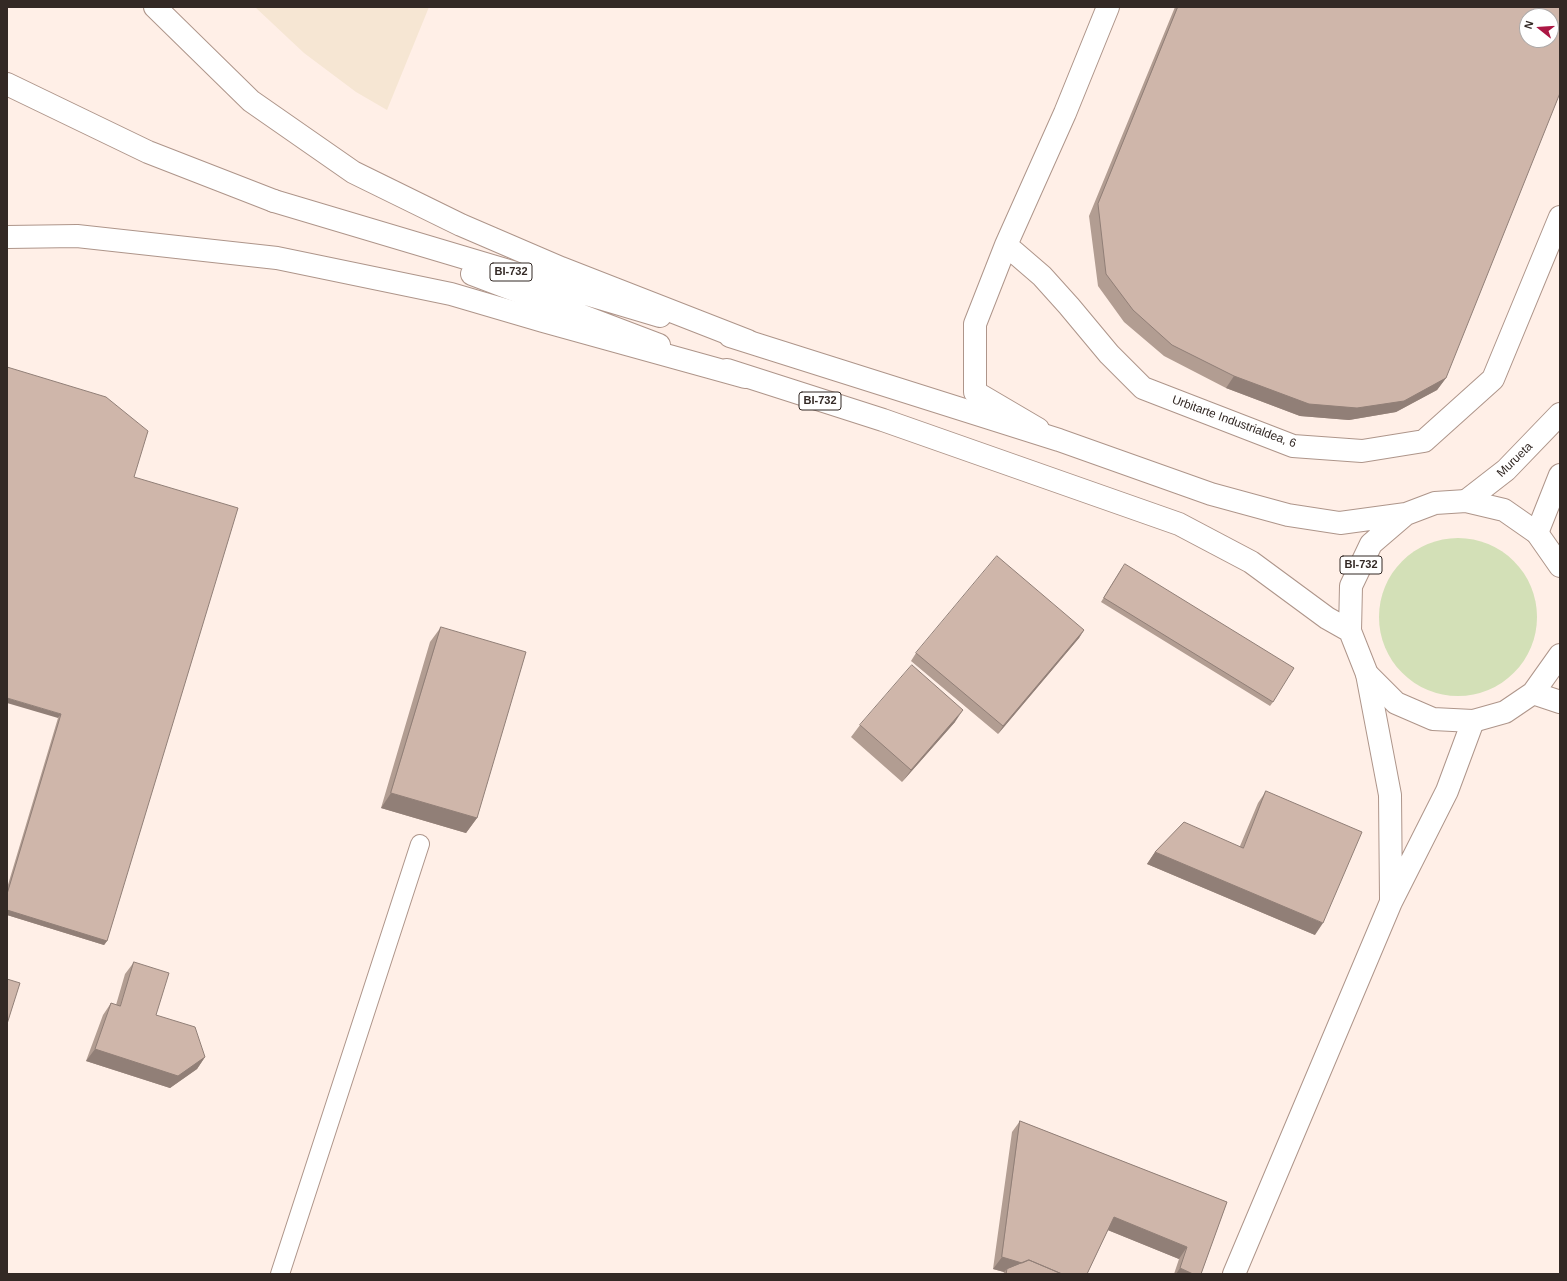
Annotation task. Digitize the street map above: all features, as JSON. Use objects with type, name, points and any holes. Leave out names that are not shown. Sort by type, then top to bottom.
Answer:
[{"type":"main road","points":[[155,7],[251,101],[353,172],[461,225],[561,268],[748,341]]},
{"type":"main road","points":[[1058,440],[975,392],[975,324],[1006,245],[1065,113],[1108,7]]},
{"type":"main road","points":[[7,84],[148,152],[274,201]]},
{"type":"main road","name":"BI-732","points":[[274,201],[554,285],[748,341],[1058,440],[1211,494],[1288,515],[1340,523],[1406,514],[1434,503],[1466,501],[1504,510],[1537,533],[1559,566]]},
{"type":"main road","name":"BI-732","points":[[274,201],[745,377],[883,420],[1179,524],[1250,562],[1327,618],[1350,631]]},
{"type":"main road","name":"Urbitarte Industrialdea, 6","points":[[1006,245],[1042,276],[1109,354],[1143,388],[1293,446],[1362,451],[1424,441],[1493,380],[1560,217]]},
{"type":"main road","points":[[7,237],[77,236],[277,258],[451,294],[745,377]]},
{"type":"main road","name":"Murueta","points":[[1466,501],[1506,470],[1560,414]]},
{"type":"main road","points":[[1537,533],[1560,475]]},
{"type":"main road","name":"BI-732","points":[[1406,514],[1371,544],[1351,586],[1350,631],[1367,674],[1396,703],[1433,719],[1473,721],[1505,712],[1533,694],[1560,655]]},
{"type":"main road","points":[[1367,674],[1390,795],[1391,902]]},
{"type":"main road","points":[[1533,694],[1560,702]]},
{"type":"main road","points":[[1234,1274],[1391,902],[1447,792],[1473,721]]},
{"type":"lane","points":[[280,1274],[420,844]]},
{"type":"shaded area","points":[[255,7],[429,7],[387,110],[356,92],[304,53]]},
{"type":"green space","points":[[1466,538],[1481,541],[1495,547],[1514,561],[1524,573],[1534,594],[1537,617],[1534,640],[1524,661],[1514,673],[1502,683],[1481,693],[1466,696],[1450,696],[1435,693],[1414,683],[1402,673],[1392,661],[1382,640],[1380,632],[1379,609],[1382,594],[1392,573],[1402,561],[1414,551],[1435,541],[1443,539]]},
{"type":"building","points":[[1178,7],[1560,7],[1560,93],[1446,378],[1404,401],[1357,408],[1309,404],[1234,376],[1172,345],[1133,310],[1106,274],[1098,204]]},
{"type":"building","points":[[7,367],[106,397],[148,431],[134,477],[238,508],[107,941],[7,910],[7,894],[61,714],[7,698]]},
{"type":"building","points":[[997,556],[1084,630],[1003,726],[916,653]]},
{"type":"building","points":[[1125,564],[1294,668],[1273,702],[1104,598]]},
{"type":"building","points":[[441,627],[526,652],[477,818],[391,793]]},
{"type":"building","points":[[912,665],[963,710],[911,770],[860,725]]},
{"type":"building","points":[[1266,791],[1362,832],[1323,923],[1155,852],[1184,822],[1243,848]]},
{"type":"building","points":[[134,962],[169,973],[156,1015],[195,1027],[205,1057],[178,1076],[95,1049],[111,1003],[120,1006]]},
{"type":"building","points":[[7,979],[20,983],[7,1024]]},
{"type":"building","points":[[1020,1121],[1227,1202],[1201,1274],[1193,1274],[1180,1268],[1187,1247],[1114,1217],[1087,1274],[1062,1274],[1029,1260],[1022,1263],[1002,1257]]},
{"type":"building","points":[[1029,1260],[1062,1274],[1006,1274],[1007,1269]]}]
